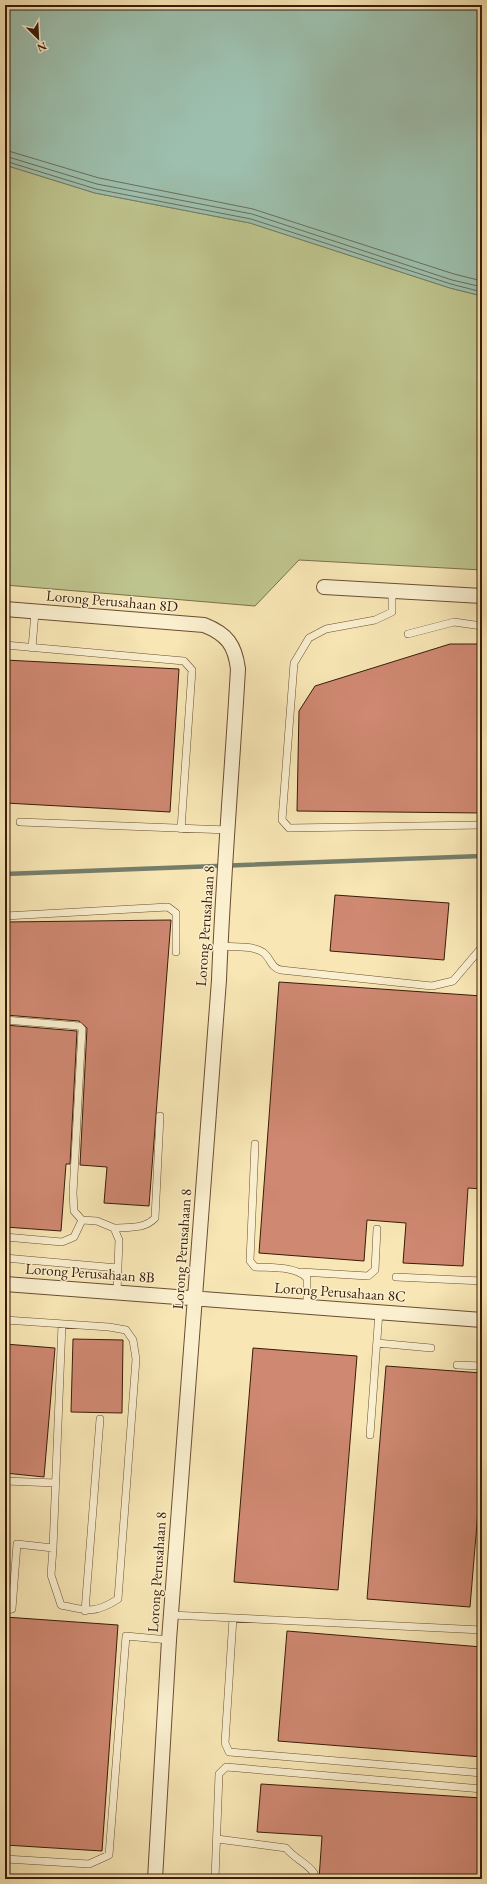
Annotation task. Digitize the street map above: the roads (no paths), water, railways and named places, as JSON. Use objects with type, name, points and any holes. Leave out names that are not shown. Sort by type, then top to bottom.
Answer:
[{"type":"street","points":[[324,587],[482,596]]},
{"type":"street","name":"Lorong Perusahaan 8D","points":[[5,609],[204,625],[216,630]]},
{"type":"street","name":"Lorong Perusahaan 8","points":[[155,1879],[169,1640],[196,1298],[238,669],[236,653],[228,640],[216,630]]},
{"type":"street","name":"Lorong Perusahaan 8B","points":[[5,1284],[196,1298]]},
{"type":"street","name":"Lorong Perusahaan 8C","points":[[196,1298],[482,1320]]},
{"type":"lane","points":[[392,591],[392,612],[375,620],[326,630],[310,638],[294,664],[282,820],[289,828],[482,826]]},
{"type":"lane","points":[[32,648],[35,612]]},
{"type":"lane","points":[[408,634],[454,622],[482,626]]},
{"type":"lane","points":[[5,645],[184,662],[192,670],[181,829]]},
{"type":"lane","points":[[20,822],[228,830]]},
{"type":"lane","points":[[5,916],[168,907],[176,913],[176,952]]},
{"type":"lane","points":[[220,946],[259,950],[265,954],[271,965],[276,969],[281,970],[432,986],[454,981],[482,947]]},
{"type":"lane","points":[[5,1020],[79,1026],[82,1030],[73,1193],[74,1211],[82,1220],[97,1221],[114,1228],[140,1226],[150,1223],[155,1218],[160,1116]]},
{"type":"lane","points":[[255,1144],[250,1261],[255,1267],[301,1272],[368,1276],[375,1270],[377,1229]]},
{"type":"lane","points":[[5,1237],[62,1242],[74,1237],[82,1220]]},
{"type":"lane","points":[[114,1228],[119,1240],[117,1292]]},
{"type":"lane","points":[[5,1258],[118,1268]]},
{"type":"lane","points":[[301,1272],[307,1278],[307,1306]]},
{"type":"lane","points":[[396,1277],[482,1281]]},
{"type":"lane","points":[[370,1435],[380,1312]]},
{"type":"lane","points":[[5,1320],[109,1327],[126,1330],[133,1340],[136,1359],[118,1599],[103,1609],[85,1610],[61,1605],[51,1575],[62,1324]]},
{"type":"lane","points":[[377,1343],[432,1348]]},
{"type":"lane","points":[[457,1365],[482,1366]]},
{"type":"lane","points":[[85,1610],[100,1419]]},
{"type":"lane","points":[[5,1481],[56,1483]]},
{"type":"lane","points":[[5,1611],[12,1609],[17,1544],[53,1548]]},
{"type":"lane","points":[[171,1615],[482,1630]]},
{"type":"lane","points":[[233,1618],[225,1743],[229,1752],[482,1772]]},
{"type":"lane","points":[[5,1859],[89,1864],[110,1855],[126,1636],[169,1640]]},
{"type":"lane","points":[[215,1879],[219,1774],[226,1767],[482,1789]]},
{"type":"lane","points":[[217,1839],[286,1848],[294,1858],[308,1865],[314,1873],[314,1879]]},
{"type":"water","points":[[5,5],[482,5],[482,296],[450,288],[250,223],[95,193],[5,165]]},
{"type":"waterway","points":[[5,874],[482,856]]}]
